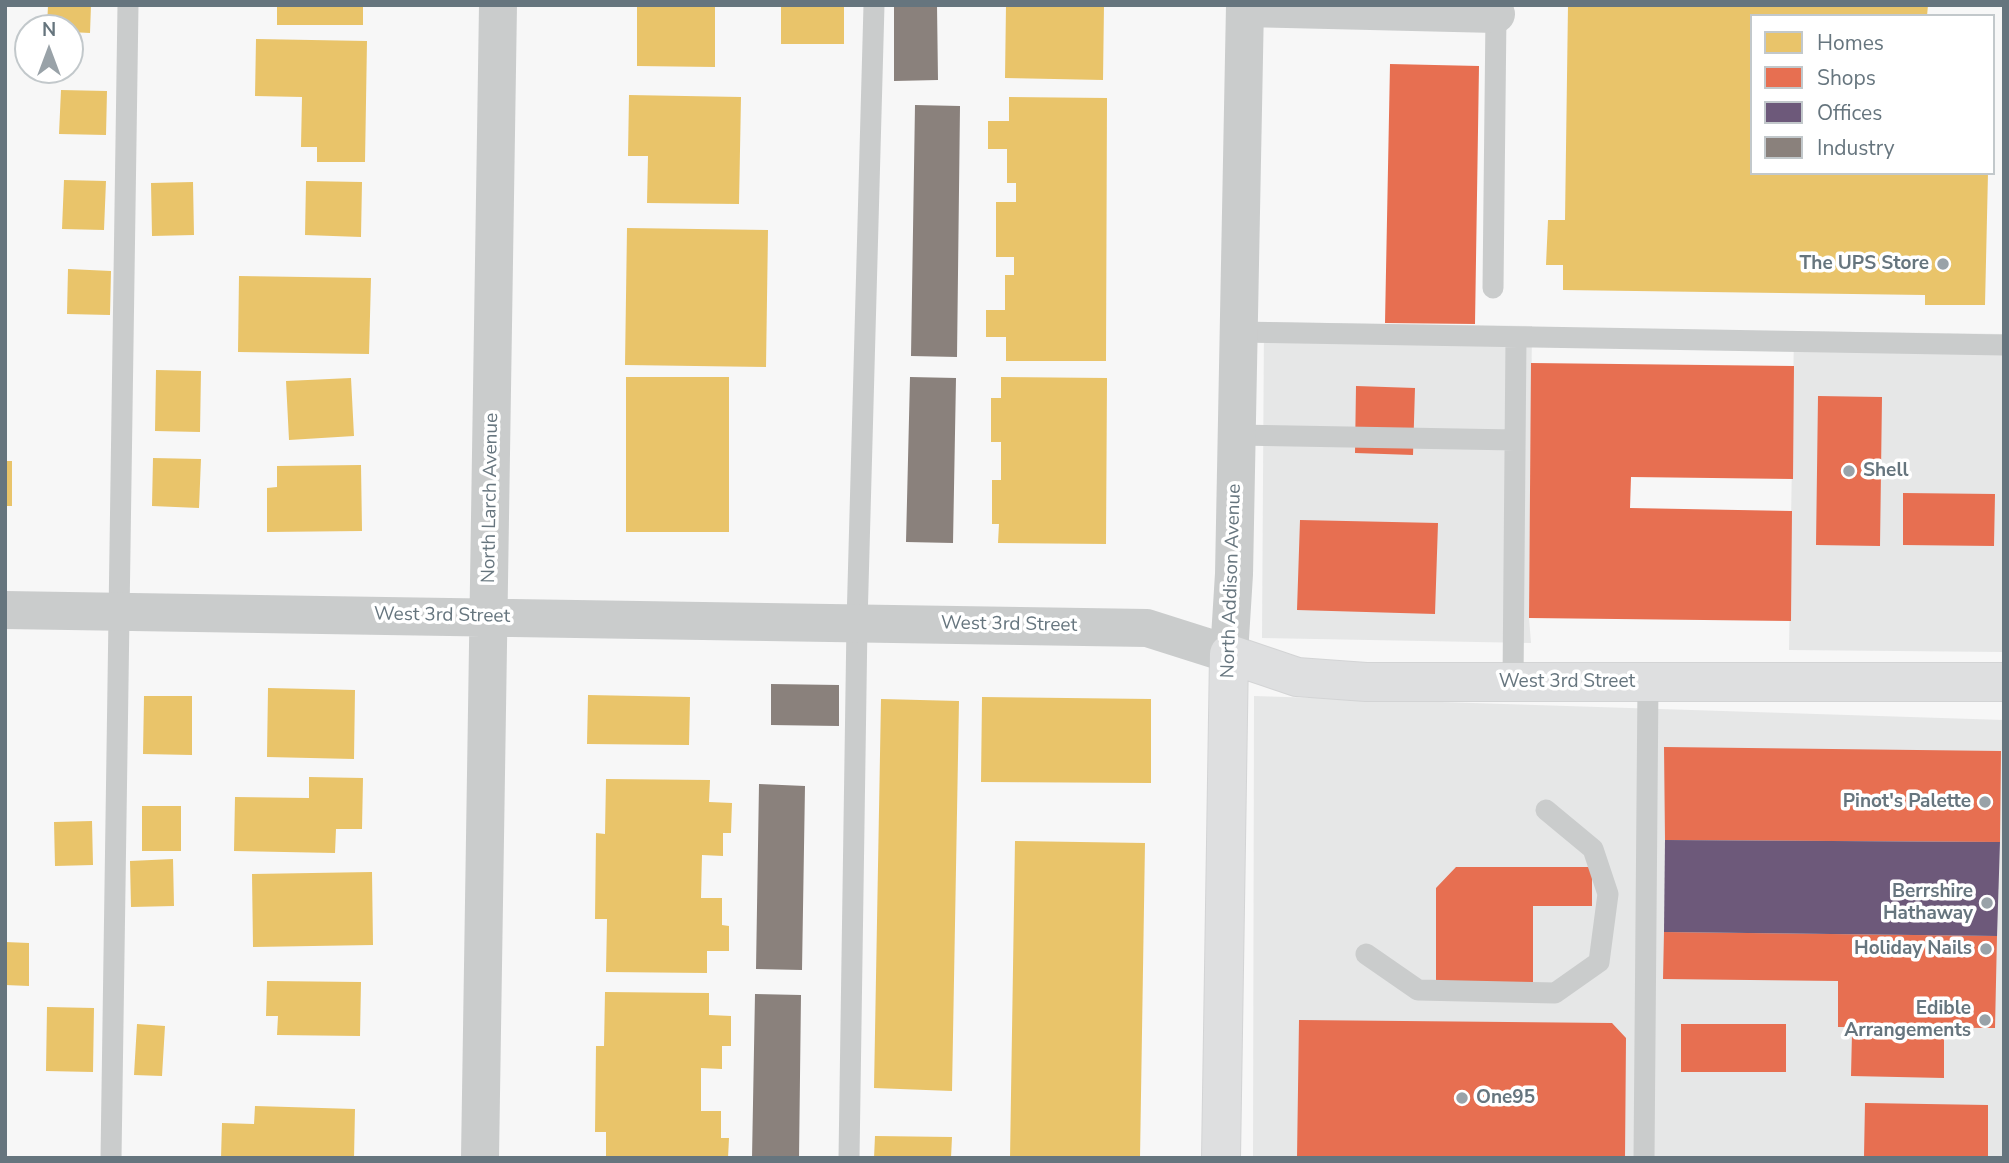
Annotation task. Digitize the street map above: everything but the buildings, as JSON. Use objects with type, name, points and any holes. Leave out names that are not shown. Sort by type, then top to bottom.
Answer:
[{"type":"street","name":"North Larch Avenue","points":[[480,1158],[498,5]]},
{"type":"street","points":[[1245,7],[1496,14]]},
{"type":"street","name":"North Addison Avenue","points":[[1221,1158],[1229,654],[1234,574],[1245,7]]},
{"type":"street","name":"West 3rd Street","points":[[5,610],[1147,628],[1297,677],[1366,682],[2004,682]]},
{"type":"lane","points":[[111,1158],[128,5]]},
{"type":"lane","points":[[849,1158],[858,623],[873,5]]},
{"type":"lane","points":[[1493,288],[1496,14]]},
{"type":"lane","points":[[1239,332],[2004,345]]},
{"type":"lane","points":[[1513,682],[1516,337]]},
{"type":"lane","points":[[1237,435],[1515,440]]},
{"type":"lane","points":[[1644,1158],[1648,682]]},
{"type":"lane","points":[[1366,954],[1418,990],[1555,993],[1599,962],[1608,894],[1593,849],[1546,810]]},
{"type":"shaded area","points":[[1264,322],[1532,326],[1531,643],[1262,638]]},
{"type":"shaded area","points":[[1794,331],[2004,334],[2004,652],[1789,650]]},
{"type":"shaded area","points":[[1254,696],[2004,720],[2004,1158],[1253,1158]]},
{"type":"place","name":"The UPS Store","points":[[1943,264]]},
{"type":"place","name":"Shell","points":[[1849,471]]},
{"type":"place","name":"Pinot's Palette","points":[[1985,802]]},
{"type":"place","name":"Berrshire Hathaway","points":[[1987,903]]},
{"type":"place","name":"Holiday Nails","points":[[1986,949]]},
{"type":"place","name":"Edible Arrangements","points":[[1985,1020]]},
{"type":"place","name":"One95","points":[[1462,1098]]}]
